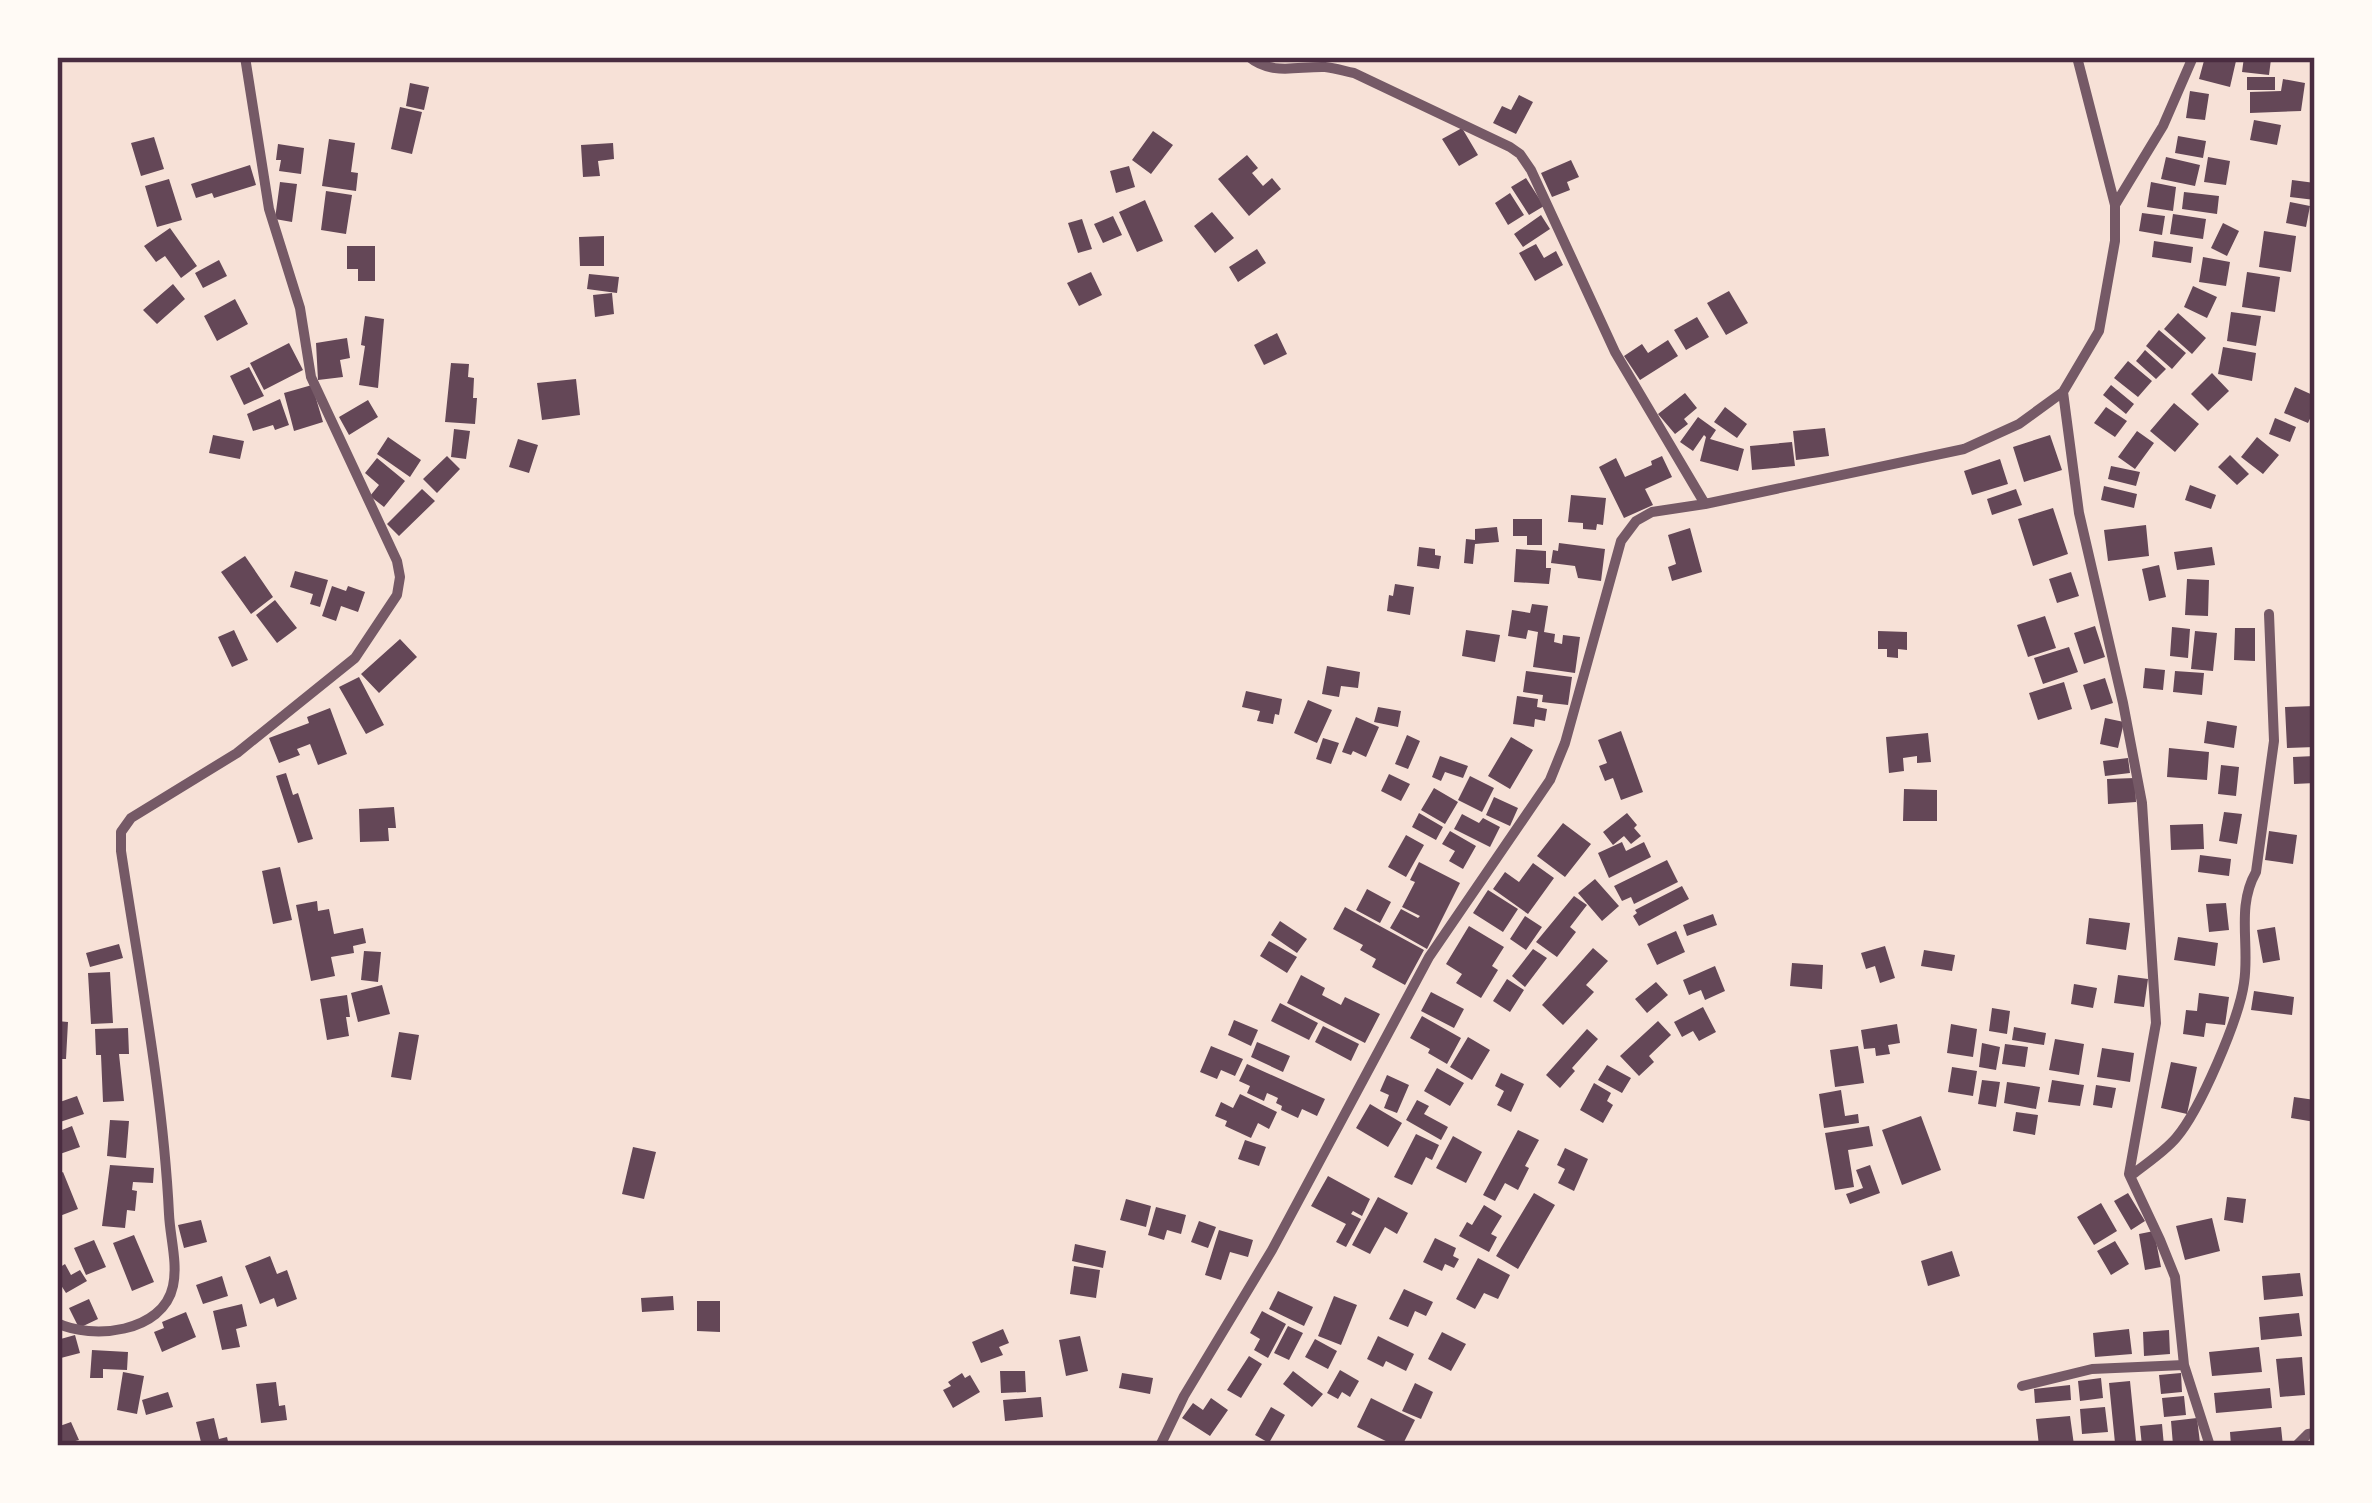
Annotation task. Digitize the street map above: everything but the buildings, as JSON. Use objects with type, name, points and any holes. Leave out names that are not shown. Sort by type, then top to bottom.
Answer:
[{"type":"street","points":[[57,1322],[90,1333],[127,1328],[162,1307],[172,1291],[165,1139],[121,832],[131,818],[237,753],[355,658],[397,596],[400,577],[397,561],[311,377],[300,308],[268,209],[245,57]]},
{"type":"street","points":[[1249,57],[1274,69],[1329,67],[1354,73],[1520,154],[1615,352],[1706,504]]},
{"type":"street","points":[[1160,1446],[1184,1396],[1272,1250],[1429,957],[1550,779],[1565,743],[1621,541],[1636,521],[1652,512],[1964,449],[2019,424],[2063,392],[2099,331],[2115,241],[2115,205],[2077,57]]},
{"type":"street","points":[[2115,205],[2163,126],[2193,57]]},
{"type":"street","points":[[2063,392],[2078,513],[2142,803],[2156,1023],[2129,1174],[2175,1277],[2184,1365],[2210,1446]]},
{"type":"street","points":[[2129,1174],[2176,1138],[2224,1046],[2244,984],[2244,909],[2256,872],[2274,741],[2269,614]]},
{"type":"street","points":[[2022,1386],[2092,1370],[2184,1365]]},
{"type":"street","points":[[2296,1446],[2315,1433]]}]
